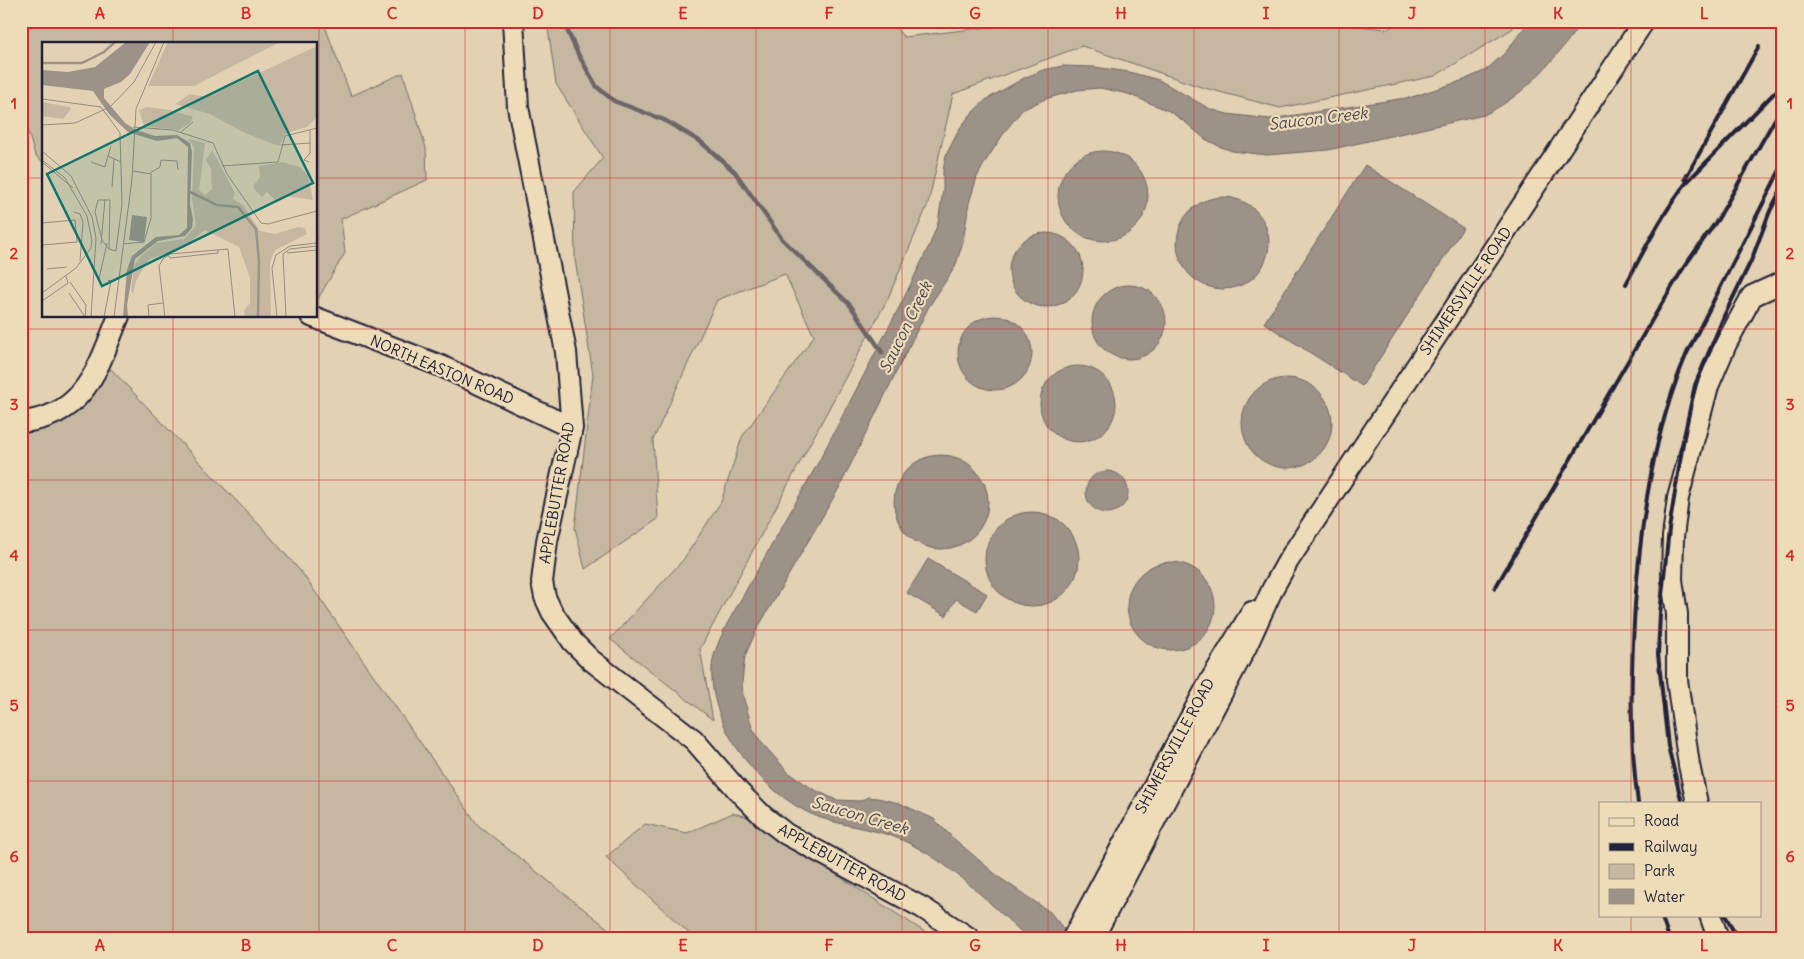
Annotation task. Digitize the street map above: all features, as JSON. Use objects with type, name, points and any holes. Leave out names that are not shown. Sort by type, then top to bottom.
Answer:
[{"type":"street","name":"APPLEBUTTER ROAD","points":[[513,21],[518,107],[566,352],[572,428],[547,541],[542,582],[545,597],[552,612],[573,642],[591,660],[694,740],[746,799],[763,816],[786,834],[923,908],[969,938]]},
{"type":"street","name":"SHIMERSVILLE ROAD","points":[[1073,938],[1227,650],[1243,624],[1288,561],[1644,21]]},
{"type":"street","points":[[1697,802],[1688,765],[1677,680],[1678,640],[1672,580],[1673,537],[1678,498],[1708,386],[1726,344],[1752,296],[1783,282]]},
{"type":"street","points":[[21,422],[35,421],[53,414],[77,397],[87,386],[100,362],[118,318]]},
{"type":"street","name":"NORTH EASTON ROAD","points":[[316,318],[441,366],[572,428]]},
{"type":"street","name":"SHIMERSVILLE ROAD","points":[[1093,938],[1246,647],[1273,588],[1288,561]]},
{"type":"street","points":[[1710,916],[1718,938]]},
{"type":"green space","points":[[21,21],[323,21],[351,96],[403,73],[426,148],[427,180],[341,219],[345,253],[318,299],[318,42],[42,42],[42,161],[35,155],[21,109]]},
{"type":"green space","points":[[547,21],[889,21],[904,37],[999,26],[1015,21],[1300,21],[1388,29],[1401,21],[1518,21],[1512,29],[1435,76],[1280,108],[1201,87],[1082,46],[953,94],[928,204],[888,298],[700,649],[713,720],[610,639],[683,560],[721,502],[742,437],[814,336],[785,274],[717,300],[653,440],[658,519],[585,569],[575,528],[593,375],[575,259],[574,192],[603,158],[556,84]]},
{"type":"green space","points":[[111,369],[266,532],[302,573],[478,825],[620,938],[21,938],[21,431]]},
{"type":"green space","points":[[733,813],[748,817],[934,938],[694,938],[606,857],[645,824],[687,833]]},
{"type":"water","name":"Saucon Creek","points":[[1529,21],[1583,21],[1540,74],[1514,96],[1484,115],[1328,150],[1267,155],[1232,151],[1221,147],[1205,139],[1169,111],[1128,94],[1100,88],[1077,90],[1045,99],[1022,110],[1006,130],[977,177],[969,203],[963,242],[955,267],[928,308],[838,490],[756,631],[745,656],[742,682],[743,696],[752,727],[761,742],[788,772],[813,789],[836,800],[860,801],[868,797],[877,798],[899,803],[934,819],[953,838],[1000,878],[1050,912],[1071,938],[1028,938],[953,871],[920,849],[880,832],[833,822],[811,814],[773,789],[756,772],[741,754],[728,733],[719,711],[713,689],[712,667],[716,650],[727,624],[818,463],[930,244],[938,223],[946,155],[960,128],[972,113],[987,99],[1024,78],[1043,70],[1063,66],[1094,67],[1129,72],[1159,80],[1210,109],[1227,114],[1270,119],[1412,97],[1464,80],[1486,70],[1506,52]]},
{"type":"water","points":[[1103,151],[1120,154],[1135,164],[1145,179],[1148,196],[1145,213],[1135,228],[1120,238],[1103,241],[1086,238],[1071,228],[1061,213],[1058,196],[1061,179],[1071,164],[1086,154]]},
{"type":"water","points":[[1365,165],[1463,228],[1362,386],[1264,323]]},
{"type":"water","points":[[1223,197],[1240,201],[1255,211],[1265,226],[1269,243],[1265,260],[1255,275],[1240,285],[1223,289],[1206,285],[1191,275],[1181,260],[1177,243],[1181,226],[1191,211],[1206,201]]},
{"type":"water","points":[[1039,233],[1053,233],[1067,239],[1077,249],[1083,263],[1083,277],[1077,291],[1067,301],[1053,307],[1039,307],[1025,301],[1015,291],[1009,277],[1009,263],[1015,249],[1025,239]]},
{"type":"water","points":[[1129,285],[1143,288],[1155,296],[1163,308],[1166,322],[1163,336],[1155,348],[1143,356],[1129,359],[1115,356],[1103,348],[1095,336],[1092,322],[1095,308],[1103,296],[1115,288]]},
{"type":"water","points":[[995,316],[1009,319],[1021,327],[1029,339],[1032,353],[1029,367],[1021,379],[1009,387],[995,390],[981,387],[969,379],[961,367],[958,353],[961,339],[969,327],[981,319]]},
{"type":"water","points":[[1078,366],[1092,369],[1105,377],[1113,390],[1116,404],[1113,418],[1105,431],[1092,439],[1078,442],[1064,439],[1051,431],[1043,418],[1040,404],[1043,390],[1051,377],[1064,369]]},
{"type":"water","points":[[1287,378],[1304,382],[1319,391],[1328,406],[1332,423],[1328,440],[1319,455],[1304,464],[1287,468],[1270,464],[1255,455],[1246,440],[1242,423],[1246,406],[1255,391],[1270,382]]},
{"type":"water","points":[[941,455],[959,459],[974,469],[984,484],[988,502],[984,520],[974,535],[959,545],[941,549],[923,545],[908,535],[898,520],[894,502],[898,484],[908,469],[923,459]]},
{"type":"water","points":[[1107,471],[1122,477],[1128,492],[1122,507],[1107,513],[1092,507],[1086,492],[1092,477]]},
{"type":"water","points":[[1032,512],[1050,516],[1065,526],[1075,541],[1079,559],[1075,577],[1065,592],[1050,602],[1032,606],[1014,602],[999,592],[989,577],[985,559],[989,541],[999,526],[1014,516]]},
{"type":"water","points":[[928,559],[987,594],[977,611],[956,599],[946,616],[907,593]]},
{"type":"water","points":[[1171,562],[1188,566],[1202,575],[1211,589],[1215,606],[1211,623],[1202,637],[1188,646],[1171,650],[1154,646],[1140,637],[1131,623],[1127,606],[1131,589],[1140,575],[1154,566]]},
{"type":"waterway","name":"Saucon Creek","points":[[563,21],[578,54],[597,87],[614,101],[664,120],[701,142],[735,172],[782,239],[850,305],[882,352]]},
{"type":"railway","points":[[1685,179],[1759,46]]},
{"type":"railway","points":[[1626,284],[1661,219],[1686,183],[1783,84]]},
{"type":"railway","points":[[1495,588],[1684,267],[1718,219],[1783,105]]},
{"type":"railway","points":[[1638,802],[1632,729],[1634,630],[1641,541],[1650,477],[1657,445],[1675,383],[1687,353],[1783,164]]},
{"type":"railway","points":[[1682,802],[1668,746],[1658,654],[1660,614],[1669,529],[1684,437],[1695,385],[1724,316],[1751,261],[1770,211],[1783,186]]},
{"type":"railway","points":[[1661,916],[1669,938]]},
{"type":"railway","points":[[1726,916],[1737,938]]}]
